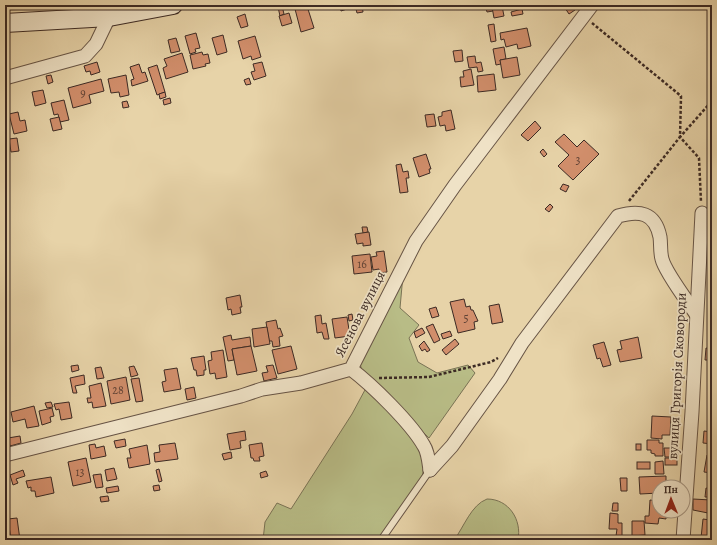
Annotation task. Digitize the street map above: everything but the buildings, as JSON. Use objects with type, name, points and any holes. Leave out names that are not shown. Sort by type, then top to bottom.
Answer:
[{"type":"street","points":[[5,23],[109,17],[173,5]]},
{"type":"street","name":"Ясенова вулиця","points":[[5,455],[241,396],[262,389],[301,383],[351,370],[416,241],[455,185],[592,5]]},
{"type":"street","points":[[5,78],[85,56],[96,44],[109,17]]},
{"type":"street","points":[[430,470],[457,440],[500,379],[522,343],[618,216],[632,212],[647,215],[656,224],[660,237],[662,259],[696,314]]},
{"type":"street","name":"вулиця Григорія Сковороди","points":[[683,540],[692,412],[702,213]]},
{"type":"street","points":[[351,370],[362,378],[407,423],[425,447],[430,470]]},
{"type":"lane","points":[[381,540],[430,470]]},
{"type":"path","points":[[584,16],[681,96],[680,137],[699,158],[702,213]]},
{"type":"path","points":[[618,216],[648,175],[712,101]]},
{"type":"path","points":[[362,378],[429,377],[491,362],[522,343]]},
{"type":"green space","points":[[5,5],[78,5],[60,8],[5,10]]},
{"type":"green space","points":[[403,275],[400,308],[419,325],[409,338],[418,362],[437,373],[468,365],[475,373],[429,438],[362,371],[359,360]]},
{"type":"green space","points":[[366,388],[422,447],[425,462],[422,477],[378,540],[263,540],[265,522],[277,503],[291,509],[352,414]]},
{"type":"green space","points":[[487,499],[502,503],[512,512],[518,525],[518,540],[454,540],[476,506]]}]
